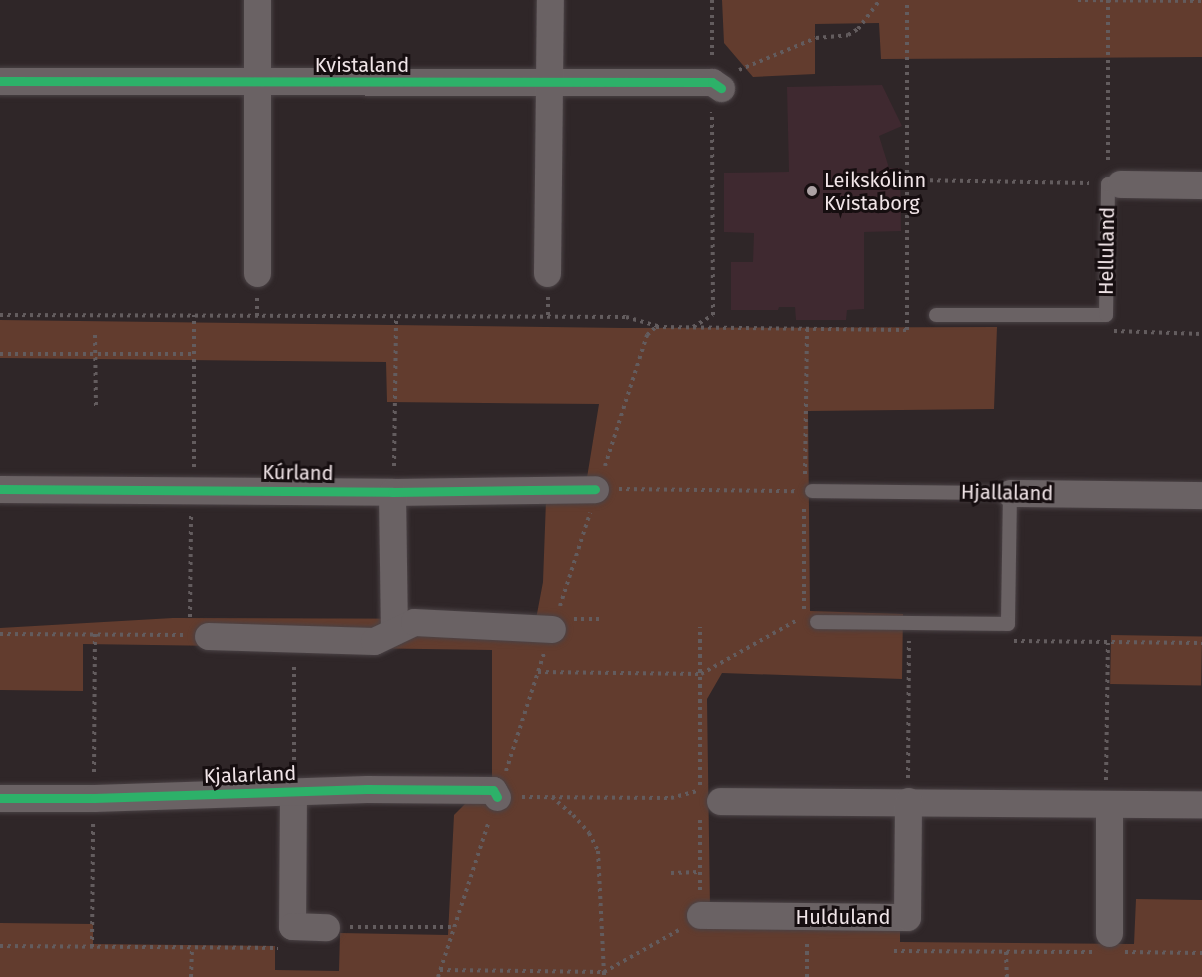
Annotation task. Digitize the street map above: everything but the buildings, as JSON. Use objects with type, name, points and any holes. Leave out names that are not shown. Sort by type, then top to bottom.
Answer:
[{"type":"street","points":[[257,0],[257,273]]},
{"type":"street","points":[[547,273],[550,0]]},
{"type":"street","name":"Kvistaland","points":[[0,81],[549,84],[715,81]]},
{"type":"street","name":"Helluland","points":[[1114,184],[1202,185]]},
{"type":"street","name":"Kúrland","points":[[0,489],[392,492],[602,489]]},
{"type":"street","points":[[392,492],[394,631]]},
{"type":"street","name":"Hjallaland","points":[[1010,493],[1202,495]]},
{"type":"street","points":[[199,636],[374,641],[403,625],[419,622],[552,629]]},
{"type":"street","name":"Kjalarland","points":[[0,798],[482,789],[493,790],[497,797]]},
{"type":"street","name":"Kjalarland","points":[[292,927],[293,792]]},
{"type":"street","points":[[1108,795],[1109,946]]},
{"type":"street","points":[[705,802],[908,801],[1108,795],[1202,804]]},
{"type":"street","name":"Hulduland","points":[[700,915],[907,917],[908,801]]},
{"type":"street","points":[[292,927],[326,927]]},
{"type":"lane","name":"Helluland","points":[[936,315],[1106,315],[1114,184]]},
{"type":"lane","name":"Hjallaland","points":[[808,491],[1010,493]]},
{"type":"lane","points":[[817,622],[1008,624],[1010,493]]},
{"type":"path","points":[[712,0],[715,81],[713,315],[691,327],[907,330],[907,0]]},
{"type":"path","points":[[715,81],[816,38],[848,35],[858,29],[880,0]]},
{"type":"path","points":[[1078,0],[1202,1]]},
{"type":"path","points":[[907,172],[915,180],[1114,184],[1108,0]]},
{"type":"path","points":[[0,315],[626,316],[658,326]]},
{"type":"path","points":[[194,315],[194,468]]},
{"type":"path","points":[[1106,315],[1105,331],[1202,334]]},
{"type":"path","points":[[392,492],[396,317]]},
{"type":"path","points":[[538,672],[701,674],[804,617],[808,491],[807,328]]},
{"type":"path","points":[[96,335],[96,407]]},
{"type":"path","points":[[0,354],[195,354]]},
{"type":"path","points":[[602,489],[808,491]]},
{"type":"path","points":[[0,634],[199,636],[191,513]]},
{"type":"path","points":[[908,801],[909,622]]},
{"type":"path","points":[[1008,624],[1011,637],[1018,642],[1202,643]]},
{"type":"path","points":[[440,970],[604,975],[699,919],[705,802],[700,627]]},
{"type":"path","points":[[94,776],[95,634]]},
{"type":"path","points":[[293,792],[294,640]]},
{"type":"path","points":[[1108,643],[1108,795]]},
{"type":"path","points":[[497,797],[671,798],[705,802]]},
{"type":"path","points":[[552,797],[589,833],[598,851],[604,975]]},
{"type":"path","points":[[92,947],[93,811]]},
{"type":"path","points":[[671,873],[700,872]]},
{"type":"path","points":[[0,946],[281,948],[286,946],[292,927]]},
{"type":"path","points":[[326,927],[455,927]]},
{"type":"path","points":[[807,938],[807,977]]},
{"type":"path","points":[[894,951],[1006,952],[1109,946],[1202,953]]},
{"type":"path","points":[[191,977],[192,948]]},
{"type":"path","points":[[1006,952],[1007,977]]},
{"type":"shaded area","points":[[722,0],[1202,0],[1202,57],[881,59],[879,23],[815,24],[815,74],[753,77],[724,43]]},
{"type":"shaded area","name":"Leikskólinn Kvistaborg","points":[[882,85],[902,126],[879,136],[889,168],[900,168],[901,231],[864,232],[864,309],[847,310],[846,320],[796,320],[795,307],[779,307],[778,310],[731,310],[731,262],[753,262],[754,233],[724,232],[724,173],[789,172],[787,87]]},
{"type":"shaded area","points":[[0,320],[624,328],[997,327],[994,409],[808,411],[810,611],[903,614],[902,679],[722,673],[707,699],[710,908],[900,909],[900,942],[1134,944],[1136,899],[1202,900],[1202,977],[0,977],[0,923],[93,924],[93,944],[275,946],[275,970],[339,971],[340,933],[448,935],[454,815],[492,777],[492,650],[83,644],[83,691],[0,690],[0,628],[173,618],[536,619],[543,582],[546,500],[583,502],[599,404],[387,402],[386,362],[0,358]]},
{"type":"shaded area","points":[[1111,635],[1202,637],[1201,686],[1110,684]]},
{"type":"cycle path","points":[[0,81],[712,82],[721,88]]},
{"type":"cycle path","points":[[0,489],[392,492],[595,489]]},
{"type":"cycle path","points":[[0,798],[94,798],[367,789],[493,790],[497,797]]},
{"type":"place","name":"Leikskólinn Kvistaborg","points":[[812,191]]}]
